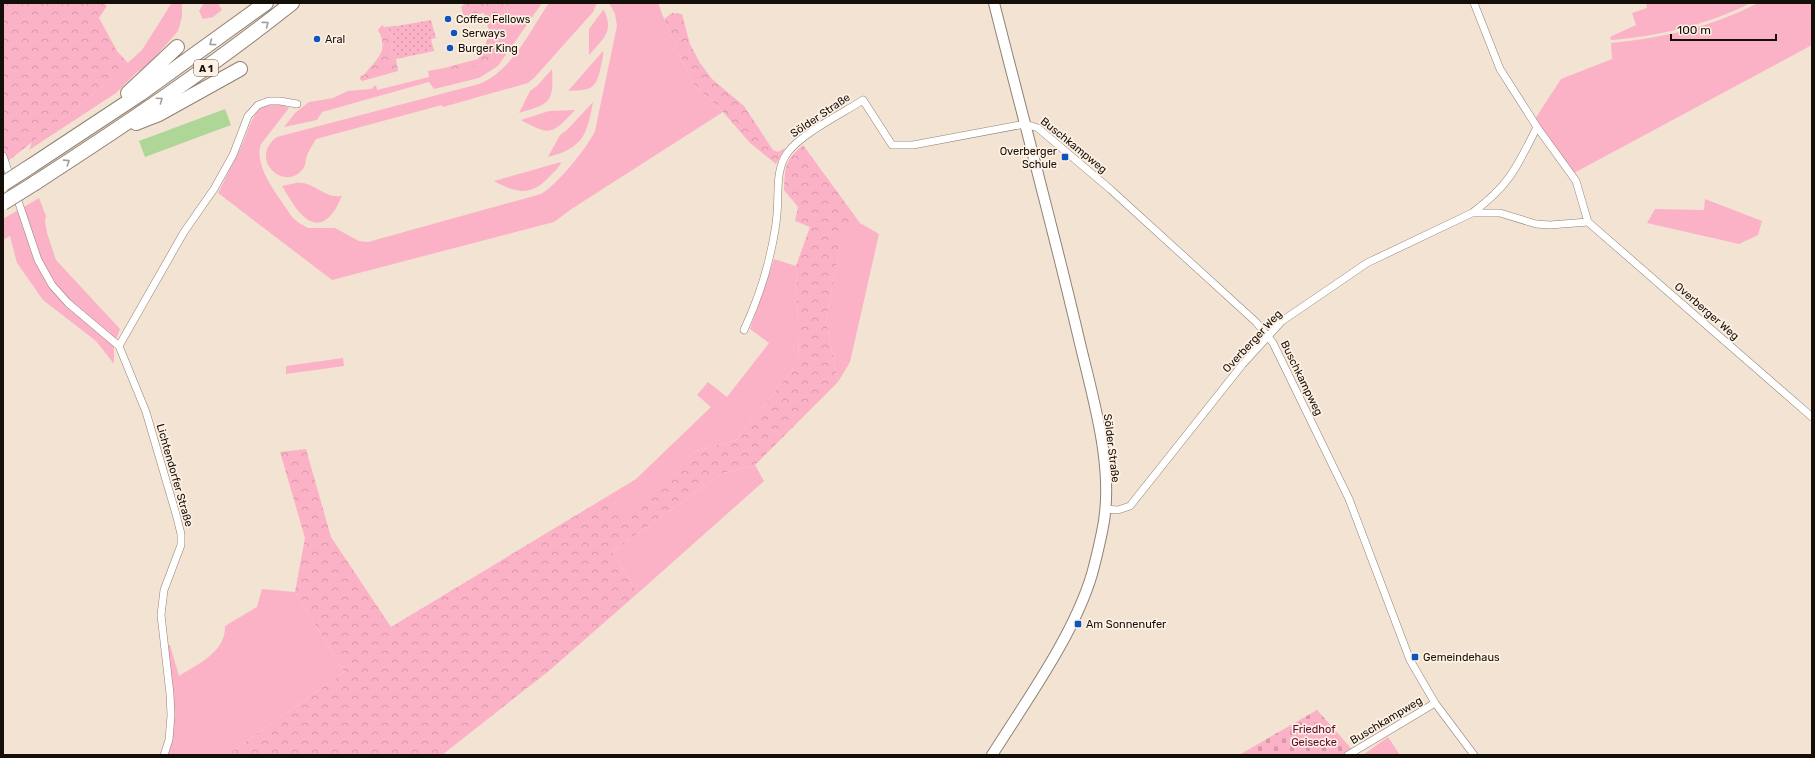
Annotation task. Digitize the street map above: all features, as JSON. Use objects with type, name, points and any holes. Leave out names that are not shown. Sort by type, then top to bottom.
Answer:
[{"type":"highway","name":"A 1","points":[[3,184],[103,120],[266,3]]},
{"type":"highway","name":"A 1","points":[[3,203],[117,130],[215,61],[292,3]]},
{"type":"highway","points":[[103,120],[123,97],[177,47]]},
{"type":"highway","points":[[117,130],[159,114],[240,69]]},
{"type":"main road","name":"Sölder Straße","points":[[992,755],[1073,622],[1092,576],[1103,529],[1105,509],[1103,455],[1097,415],[1064,274],[994,3]]},
{"type":"street","points":[[1474,3],[1500,69],[1537,127],[1576,181],[1588,222]]},
{"type":"street","name":"Sölder Straße","points":[[744,330],[758,298],[770,256],[777,214],[778,188],[781,168],[788,152],[803,138],[863,100],[892,145],[913,145],[1025,124]]},
{"type":"street","points":[[119,346],[176,245],[214,190],[233,155],[248,116],[258,105],[269,101],[297,104]]},
{"type":"street","name":"Buschkampweg","points":[[1025,124],[1043,132],[1110,188],[1256,322],[1268,337],[1349,499],[1410,660],[1435,703],[1474,755]]},
{"type":"street","name":"Overberger Weg","points":[[1105,509],[1118,510],[1130,506],[1242,365],[1282,321],[1367,263],[1472,213],[1490,200],[1504,186],[1517,167],[1537,127]]},
{"type":"street","name":"Lichtendorfer Straße","points":[[4,160],[38,260],[52,285],[68,303],[119,346],[146,412],[181,534],[181,545],[164,590],[161,615],[171,715],[169,740],[164,755]]},
{"type":"street","name":"Overberger Weg","points":[[1472,213],[1500,213],[1536,224],[1550,225],[1588,222],[1812,417]]},
{"type":"street","name":"Buschkampweg","points":[[1348,755],[1435,703]]},
{"type":"green space","points":[[3,3],[103,3],[107,6],[99,18],[117,51],[128,63],[92,95],[3,165]]},
{"type":"green space","points":[[169,3],[182,3],[182,17],[178,31],[149,64],[136,73],[116,93],[29,150],[32,142],[92,95],[142,50],[171,4]]},
{"type":"green space","points":[[204,3],[218,3],[222,10],[213,17],[203,19],[199,11]]},
{"type":"green space","points":[[465,3],[509,3],[504,28],[490,62],[446,74],[444,68],[478,59],[490,35],[484,13],[464,17],[461,7]]},
{"type":"green space","points":[[509,3],[542,3],[498,66],[479,78],[434,89],[429,82],[322,112],[317,120],[284,127],[295,113],[309,102],[333,98],[348,91],[371,89],[376,85],[377,90],[429,77],[428,71],[444,68],[447,73],[490,62],[504,28]]},
{"type":"green space","points":[[549,3],[597,3],[593,12],[528,83],[443,107],[442,105],[316,139],[310,149],[304,167],[294,176],[286,177],[278,175],[272,170],[267,162],[266,154],[269,145],[277,137],[479,84],[490,78],[501,70],[519,50]]},
{"type":"green space","points":[[609,3],[658,3],[693,84],[723,112],[573,208],[554,222],[332,280],[218,193],[256,113],[262,107],[269,104],[278,104],[289,108],[261,144],[261,163],[269,182],[292,217],[308,228],[335,228],[359,241],[368,242],[541,194],[555,183],[571,166],[595,131],[617,26],[615,14]]},
{"type":"green space","points":[[1646,3],[1751,3],[1717,18],[1682,28],[1647,36],[1611,40],[1610,37],[1636,25],[1632,13],[1647,8]]},
{"type":"green space","points":[[1758,3],[1812,3],[1812,45],[1574,173],[1535,119],[1561,79],[1612,59],[1611,43],[1649,38],[1705,25],[1723,19]]},
{"type":"green space","points":[[603,10],[607,18],[608,29],[603,39],[589,55],[589,29]]},
{"type":"green space","points":[[672,13],[682,14],[690,44],[700,63],[712,79],[744,106],[773,150],[778,152],[785,148],[776,164],[750,143],[723,112],[693,84],[664,19]]},
{"type":"green space","points":[[431,20],[436,38],[431,39],[434,51],[396,59],[390,51],[394,38],[384,27]]},
{"type":"green space","points":[[382,25],[394,38],[390,51],[396,59],[398,71],[362,81],[360,79],[361,75],[363,76],[373,65],[382,50],[383,44],[378,30]]},
{"type":"green space","points":[[603,51],[599,74],[594,84],[587,89],[568,91]]},
{"type":"green space","points":[[552,69],[552,89],[548,100],[538,107],[519,113],[530,91],[538,85]]},
{"type":"green space","points":[[593,102],[585,132],[581,138],[569,149],[548,157],[560,135],[567,130]]},
{"type":"green space","points":[[575,110],[561,124],[550,130],[538,129],[521,120],[549,111]]},
{"type":"green space","points":[[803,145],[860,223],[842,235],[826,320],[838,382],[755,465],[723,473],[612,552],[638,593],[550,670],[442,755],[227,755],[344,672],[295,592],[305,538],[280,452],[306,449],[331,537],[391,627],[608,496],[626,513],[696,451],[736,440],[799,362],[796,266],[810,227],[795,221],[798,207],[784,190],[787,164],[797,150]]},
{"type":"green space","points":[[561,162],[557,169],[543,183],[530,190],[516,190],[494,181]]},
{"type":"green space","points":[[302,183],[314,187],[330,195],[342,196],[331,215],[323,221],[316,223],[302,215],[290,200],[282,186]]},
{"type":"green space","points":[[39,198],[46,216],[45,221],[47,233],[56,260],[120,329],[114,346],[114,364],[96,341],[43,300],[17,263],[10,236],[3,240],[3,219]]},
{"type":"green space","points":[[1705,199],[1762,221],[1758,235],[1739,244],[1647,223],[1655,209],[1704,210]]},
{"type":"green space","points":[[860,223],[879,234],[850,362],[838,382],[826,320],[842,234]]},
{"type":"green space","points":[[774,259],[796,266],[799,362],[736,440],[696,451],[626,514],[608,496],[636,479],[711,407],[697,395],[708,382],[727,397],[769,343],[750,329]]},
{"type":"green space","points":[[343,358],[344,366],[286,374],[286,366]]},
{"type":"green space","points":[[755,465],[764,481],[638,593],[612,552],[723,473]]},
{"type":"green space","points":[[262,589],[295,592],[344,672],[227,755],[167,755],[174,719],[174,701],[167,645],[170,645],[179,676],[202,662],[216,650],[224,635],[225,626],[257,607]]},
{"type":"green space","name":"Friedhof Geisecke","points":[[1317,710],[1357,755],[1239,755]]},
{"type":"green space","points":[[1388,737],[1400,755],[1363,755]]},
{"type":"shaded area","points":[[225,109],[231,125],[145,157],[139,141]]},
{"type":"place","name":"Coffee Fellows","points":[[448,19]]},
{"type":"place","name":"Serways","points":[[454,33]]},
{"type":"place","name":"Aral","points":[[317,39]]},
{"type":"place","name":"Burger King","points":[[450,48]]},
{"type":"place","name":"Overberger Schule","points":[[1065,157]]},
{"type":"place","name":"Am Sonnenufer","points":[[1078,624]]},
{"type":"place","name":"Gemeindehaus","points":[[1415,657]]}]
